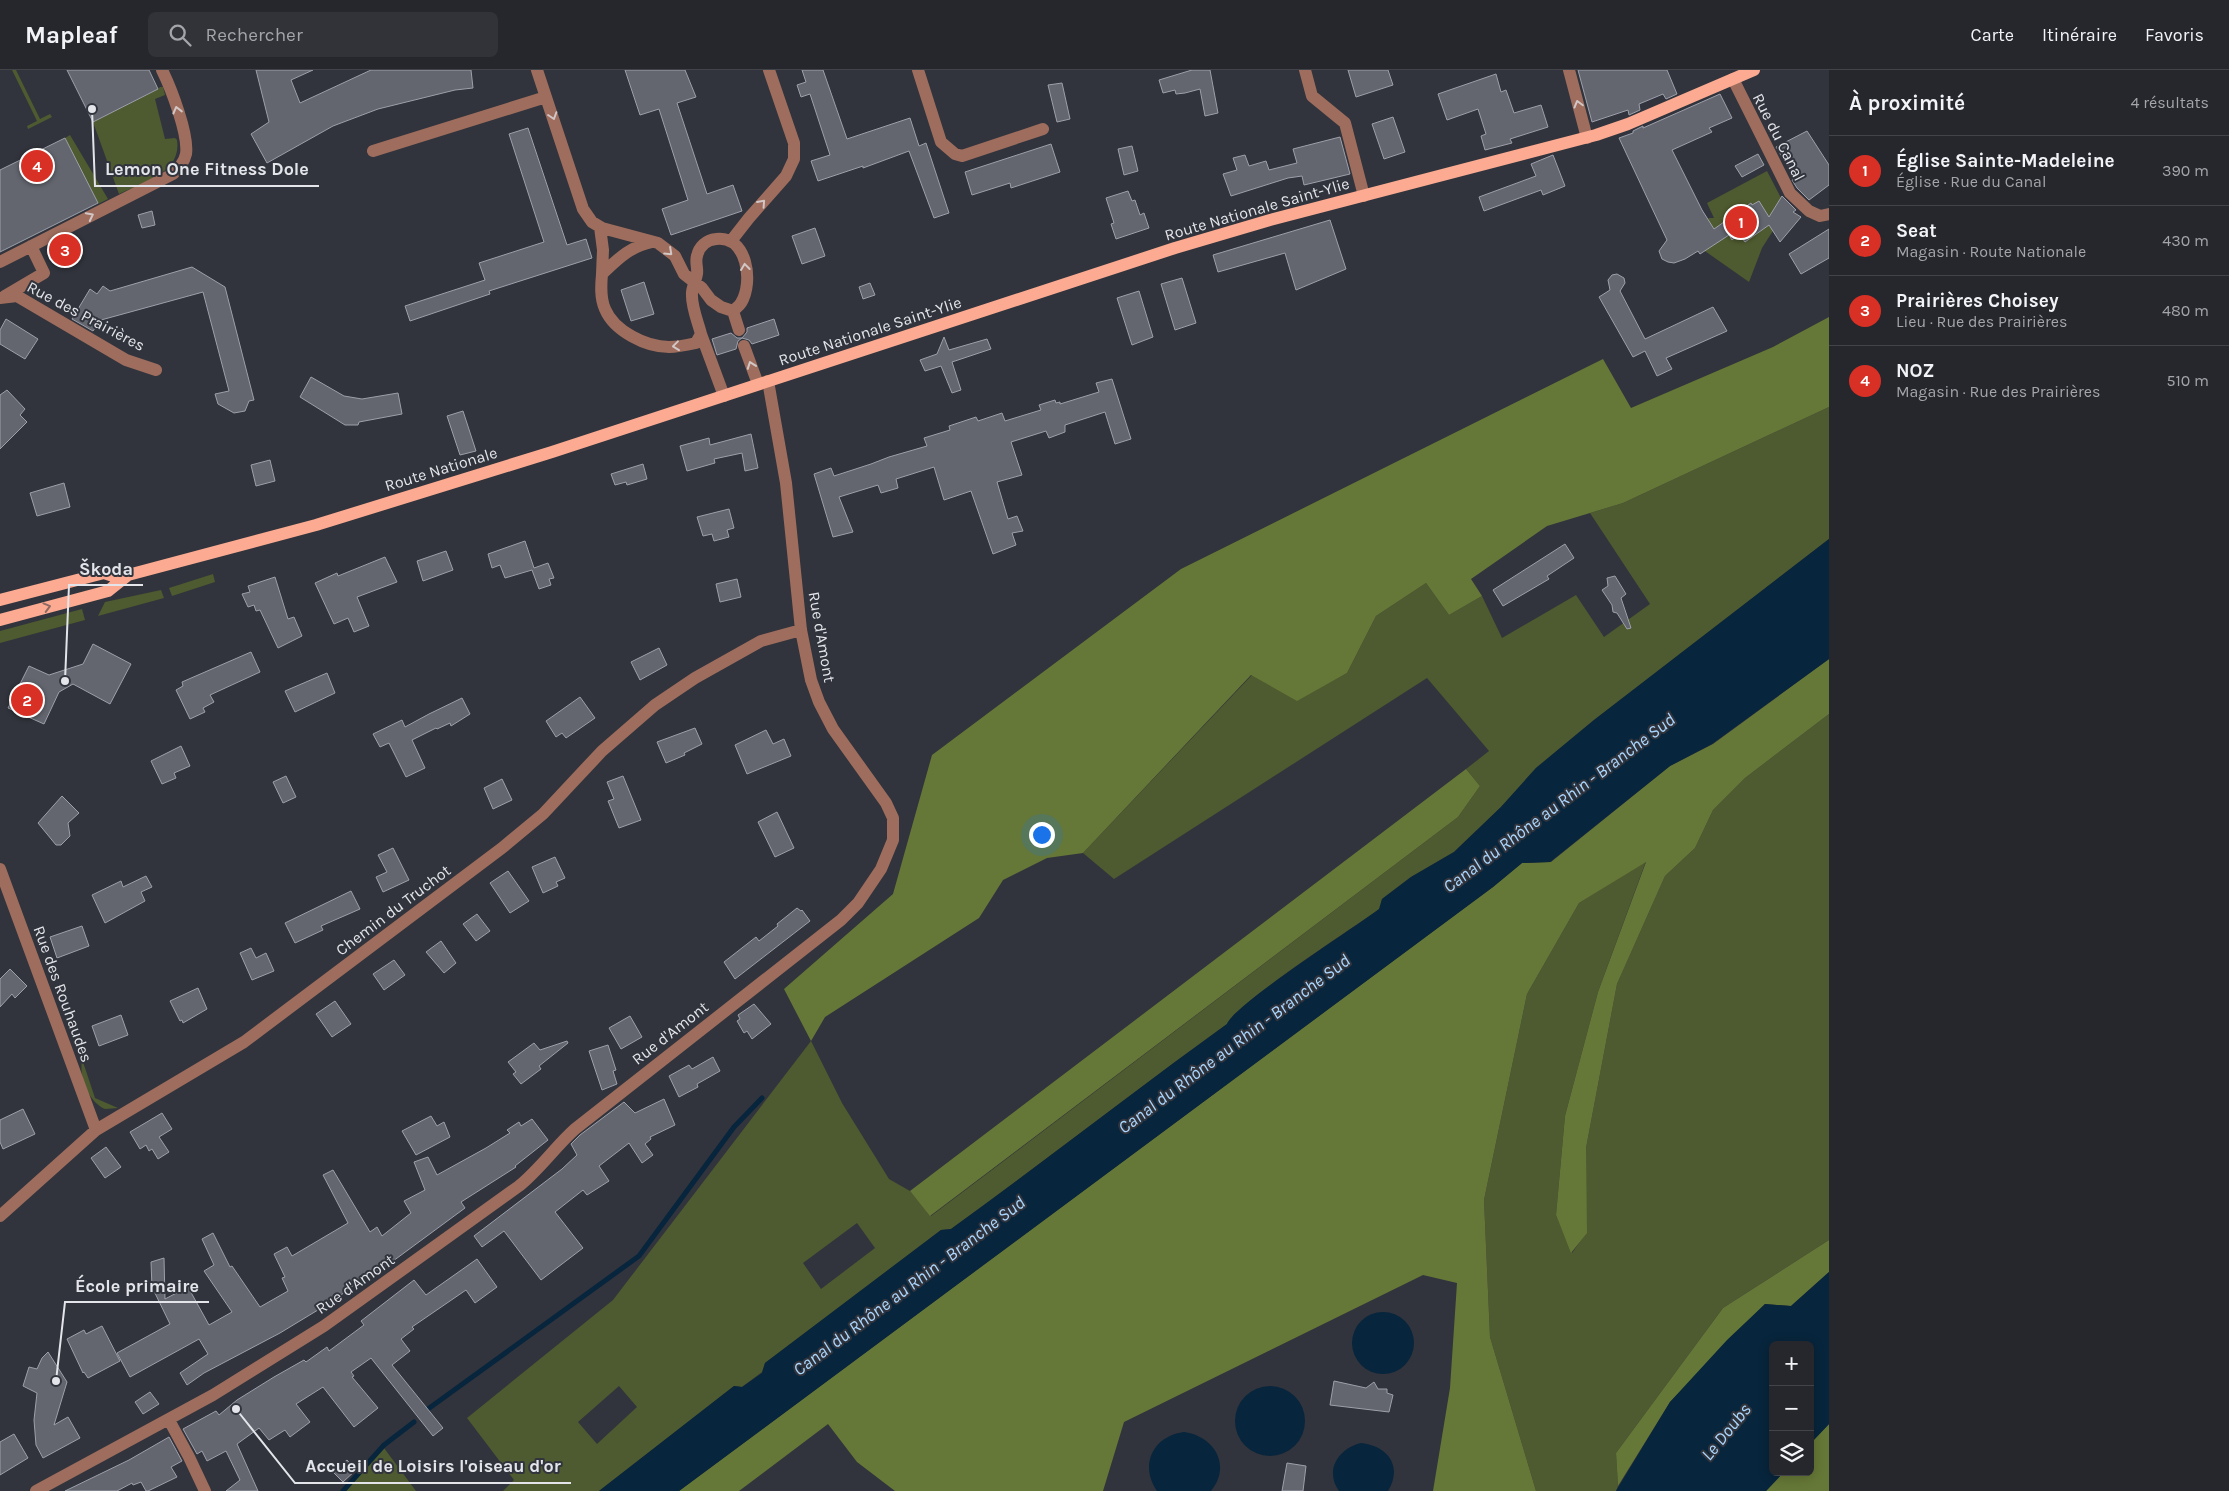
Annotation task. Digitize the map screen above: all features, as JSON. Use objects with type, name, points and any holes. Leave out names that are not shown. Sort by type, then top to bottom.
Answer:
[{"type":"main road","name":"Route Nationale Saint-Ylie","points":[[763,383],[1176,248],[1364,196],[1587,138],[1628,124],[1754,70]]},
{"type":"main road","name":"Route Nationale","points":[[0,620],[108,591],[122,579],[325,522],[543,455],[763,383]]},
{"type":"main road","name":"Route Nationale","points":[[0,600],[104,573],[122,579]]},
{"type":"street","points":[[0,262],[173,174],[179,168],[185,156],[186,145],[172,91],[162,70]]},
{"type":"street","points":[[537,70],[583,209],[592,222],[600,227],[658,243],[670,251],[684,274],[702,288],[711,300],[733,311],[739,330]]},
{"type":"street","points":[[732,241],[749,218],[786,176],[794,159],[794,143],[770,70]]},
{"type":"street","points":[[918,70],[941,142],[955,154],[962,156],[1043,129]]},
{"type":"street","points":[[1304,70],[1312,96],[1345,123],[1364,196]]},
{"type":"street","points":[[1569,70],[1587,138]]},
{"type":"street","name":"Rue du Canal","points":[[1733,79],[1790,194],[1809,211],[1820,216],[1829,214]]},
{"type":"street","points":[[373,151],[546,97]]},
{"type":"street","points":[[600,227],[603,250],[601,292],[605,309],[613,322],[627,334],[651,345],[668,347],[696,343],[701,334]]},
{"type":"street","points":[[724,396],[701,334],[692,294],[697,274],[696,258],[704,244],[711,240],[721,238],[732,241],[744,257],[747,269],[744,294],[741,303],[733,311]]},
{"type":"street","points":[[602,274],[619,258],[636,246],[652,242]]},
{"type":"street","points":[[2,297],[44,273],[31,246]]},
{"type":"street","name":"Rue des Prairières","points":[[2,297],[17,296],[26,300],[126,360],[156,370]]},
{"type":"street","name":"Rue d'Amont","points":[[36,1491],[213,1395],[324,1326],[519,1186],[534,1173],[561,1141],[575,1129],[814,941],[858,903],[870,886],[888,853],[892,840],[893,818],[886,803],[833,729],[819,702],[811,680],[801,630],[786,483],[763,383],[744,346]]},
{"type":"street","name":"Chemin du Truchot","points":[[0,1216],[96,1130],[244,1042],[502,848],[543,814],[602,751],[654,705],[695,678],[761,641],[801,630]]},
{"type":"street","name":"Rue des Rouhaudes","points":[[0,869],[96,1130]]},
{"type":"street","points":[[169,1420],[190,1457],[205,1491]]},
{"type":"green space","points":[[12,70],[16,70],[40,119],[50,114],[52,117],[28,129],[27,126],[37,121]]},
{"type":"green space","points":[[163,87],[165,95],[155,99],[165,139],[175,138],[177,140],[177,151],[167,169],[149,181],[119,194],[93,122]]},
{"type":"green space","points":[[70,135],[108,199],[98,204],[65,138]]},
{"type":"green space","points":[[1767,171],[1781,198],[1776,226],[1762,248],[1749,282],[1702,249],[1700,229],[1709,218],[1714,218],[1707,203]]},
{"type":"green space","points":[[1829,317],[1829,407],[1623,503],[1547,526],[1471,579],[1482,596],[1449,615],[1426,583],[1376,616],[1347,673],[1297,701],[1251,675],[1083,853],[1047,858],[1003,880],[979,918],[825,1017],[811,1041],[784,989],[893,894],[932,755],[1181,569],[1603,359],[1631,408],[1773,347]]},
{"type":"green space","points":[[1829,407],[1829,539],[1594,720],[1536,768],[1501,807],[1454,852],[1411,877],[1382,899],[1380,909],[1250,1000],[1227,1024],[986,1204],[951,1229],[941,1230],[765,1363],[762,1372],[742,1387],[734,1386],[599,1491],[503,1491],[514,1480],[467,1418],[613,1300],[811,1041],[842,1103],[889,1179],[910,1191],[931,1216],[1458,817],[1480,786],[1466,769],[1489,751],[1427,678],[1114,879],[1083,853],[1252,675],[1297,700],[1347,673],[1376,616],[1426,583],[1449,615],[1482,596],[1502,638],[1576,595],[1604,637],[1650,604],[1590,513],[1623,503]],"holes":[[[857,1223],[875,1248],[821,1289],[803,1263]],[[619,1386],[637,1407],[597,1444],[578,1422]]]},
{"type":"green space","points":[[213,574],[215,582],[172,596],[169,588]]},
{"type":"green space","points":[[161,590],[164,598],[98,616],[105,602]]},
{"type":"green space","points":[[82,609],[85,620],[0,643],[0,631]]},
{"type":"green space","points":[[1829,659],[1829,714],[1745,778],[1713,810],[1695,848],[1665,876],[1617,984],[1586,1148],[1587,1233],[1571,1253],[1556,1215],[1565,1116],[1598,992],[1646,862],[1579,903],[1527,994],[1484,1200],[1490,1337],[1536,1491],[1433,1491],[1450,1388],[1457,1283],[1423,1275],[1124,1422],[1103,1491],[895,1491],[857,1462],[828,1424],[739,1491],[679,1491],[1493,887],[1522,863],[1551,862],[1670,766],[1713,744]]},
{"type":"green space","points":[[1829,714],[1829,1240],[1723,1308],[1616,1453],[1618,1486],[1616,1491],[1536,1491],[1490,1337],[1484,1200],[1527,994],[1579,903],[1646,861],[1598,992],[1565,1116],[1556,1215],[1572,1253],[1586,1233],[1586,1148],[1617,984],[1665,876],[1695,848],[1713,810],[1745,778]]},
{"type":"green space","points":[[1466,769],[1480,786],[1458,817],[930,1216],[910,1191]]},
{"type":"green space","points":[[82,1059],[95,1098],[118,1108],[105,1109],[89,1095],[83,1081]]},
{"type":"green space","points":[[1829,1240],[1829,1272],[1791,1306],[1765,1304],[1670,1402],[1618,1486],[1616,1453],[1723,1308]]},
{"type":"green space","points":[[1829,1424],[1829,1491],[1766,1491],[1780,1476],[1814,1476],[1814,1440]]},
{"type":"green space","points":[[384,1448],[416,1491],[346,1491],[370,1461]]},
{"type":"water","name":"Canal du Rhône au Rhin - Branche Sud","points":[[1829,539],[1829,659],[1712,744],[1670,766],[1550,862],[1522,863],[1493,887],[679,1491],[599,1491],[734,1386],[742,1387],[762,1373],[765,1363],[941,1230],[951,1229],[1227,1024],[1235,1014],[1272,984],[1379,909],[1382,899],[1411,877],[1454,852],[1501,807],[1536,768],[1594,720]]},
{"type":"water","name":"Le Doubs","points":[[1829,1272],[1829,1424],[1814,1440],[1814,1341],[1769,1341],[1769,1476],[1780,1476],[1766,1491],[1616,1491],[1670,1402],[1727,1340],[1765,1304],[1791,1306]]},
{"type":"water","points":[[1383,1312],[1395,1315],[1405,1321],[1411,1331],[1414,1343],[1411,1355],[1405,1365],[1395,1371],[1383,1374],[1371,1371],[1361,1365],[1355,1355],[1352,1343],[1355,1331],[1361,1321],[1371,1315]]},
{"type":"water","points":[[1277,1386],[1290,1392],[1299,1401],[1303,1407],[1305,1421],[1303,1435],[1295,1446],[1284,1454],[1263,1456],[1256,1454],[1245,1446],[1237,1435],[1235,1414],[1237,1407],[1245,1396],[1256,1388]]},
{"type":"water","points":[[1184,1432],[1204,1439],[1217,1453],[1220,1471],[1217,1481],[1211,1491],[1157,1491],[1149,1471],[1152,1453],[1164,1439]]},
{"type":"water","points":[[1361,1443],[1379,1448],[1390,1459],[1394,1473],[1388,1491],[1339,1491],[1333,1475],[1336,1461],[1346,1450]]},
{"type":"building","points":[[67,70],[149,70],[158,89],[93,122]]},
{"type":"building","points":[[256,70],[313,70],[291,80],[300,103],[371,70],[471,70],[473,88],[455,90],[378,109],[333,126],[267,163],[251,134],[269,122]]},
{"type":"building","points":[[625,70],[685,70],[696,97],[677,103],[707,194],[733,185],[742,211],[671,235],[662,209],[688,200],[659,109],[640,115]]},
{"type":"building","points":[[802,70],[823,70],[847,139],[910,118],[919,146],[926,143],[949,213],[934,218],[909,151],[863,168],[863,166],[818,181],[811,161],[830,155],[810,94],[801,97],[797,85],[806,82]]},
{"type":"building","points":[[1192,70],[1210,70],[1218,113],[1205,116],[1200,89],[1176,94],[1175,90],[1163,93],[1159,80]]},
{"type":"building","points":[[1348,70],[1388,70],[1393,85],[1356,97]]},
{"type":"building","points":[[1578,70],[1667,70],[1677,94],[1666,99],[1663,94],[1639,104],[1640,110],[1629,115],[1628,110],[1592,122]]},
{"type":"building","points":[[1496,74],[1501,92],[1506,90],[1514,113],[1541,105],[1548,127],[1510,139],[1512,143],[1485,150],[1481,136],[1486,134],[1478,109],[1447,120],[1438,94]]},
{"type":"building","points":[[1062,83],[1070,119],[1057,122],[1048,85]]},
{"type":"building","points":[[1720,94],[1732,118],[1709,128],[1712,132],[1672,150],[1702,210],[1714,229],[1751,203],[1752,205],[1759,201],[1769,217],[1782,196],[1796,210],[1793,212],[1801,217],[1780,242],[1769,225],[1745,242],[1739,234],[1732,240],[1729,235],[1700,254],[1698,251],[1685,259],[1674,263],[1668,262],[1662,259],[1659,251],[1667,240],[1619,138]]},
{"type":"building","points":[[1393,117],[1405,152],[1384,159],[1372,124]]},
{"type":"building","points":[[528,128],[567,245],[586,239],[592,258],[489,291],[490,294],[410,321],[405,306],[485,280],[479,263],[544,242],[509,134]]},
{"type":"building","points":[[1807,131],[1829,165],[1829,185],[1809,200],[1792,180],[1795,177],[1776,147]]},
{"type":"building","points":[[1340,137],[1350,174],[1304,185],[1302,176],[1288,178],[1231,196],[1223,174],[1237,170],[1233,158],[1245,155],[1249,166],[1266,161],[1269,170],[1297,163],[1293,149]]},
{"type":"building","points":[[65,138],[98,203],[0,252],[0,170]]},
{"type":"building","points":[[1051,144],[1060,172],[1011,188],[1010,183],[972,195],[965,172]]},
{"type":"building","points":[[1132,146],[1138,171],[1124,175],[1118,149]]},
{"type":"building","points":[[1758,154],[1764,165],[1742,177],[1735,166]]},
{"type":"building","points":[[1553,155],[1565,186],[1543,195],[1541,190],[1484,211],[1479,197],[1536,176],[1531,164]]},
{"type":"building","points":[[1128,191],[1132,201],[1135,200],[1140,215],[1144,213],[1149,228],[1116,239],[1111,224],[1114,223],[1106,198]]},
{"type":"building","points":[[152,211],[155,225],[142,228],[138,215]]},
{"type":"building","points":[[1330,220],[1346,269],[1296,290],[1285,253],[1218,272],[1213,255]]},
{"type":"building","points":[[815,228],[825,256],[802,264],[792,236]]},
{"type":"building","points":[[1829,229],[1829,258],[1801,274],[1789,254]]},
{"type":"building","points":[[192,267],[225,287],[254,400],[249,401],[245,411],[234,413],[218,404],[215,394],[229,391],[203,292],[101,320],[93,331],[72,319],[90,289],[97,294],[103,286],[110,291]]},
{"type":"building","points":[[1617,274],[1624,278],[1625,283],[1620,291],[1645,339],[1713,307],[1727,331],[1666,358],[1672,369],[1657,376],[1645,351],[1633,357],[1599,297],[1610,290],[1608,280],[1612,275]]},
{"type":"building","points":[[1182,278],[1196,323],[1175,330],[1161,284]]},
{"type":"building","points":[[644,282],[654,314],[631,321],[621,290]]},
{"type":"building","points":[[870,283],[875,295],[863,299],[859,287]]},
{"type":"building","points":[[1139,291],[1153,337],[1132,345],[1117,298]]},
{"type":"building","points":[[6,319],[38,339],[25,359],[0,344],[0,330]]},
{"type":"building","points":[[774,319],[779,335],[752,344],[749,340],[742,338],[747,332],[747,328]]},
{"type":"building","points":[[731,333],[737,338],[742,338],[738,341],[736,349],[717,355],[712,339]]},
{"type":"building","points":[[944,337],[949,350],[987,339],[991,349],[952,362],[961,390],[952,393],[941,366],[925,371],[920,360],[937,354]]},
{"type":"building","points":[[311,377],[344,396],[362,399],[398,393],[402,414],[359,422],[358,425],[345,425],[300,397]]},
{"type":"building","points":[[1112,379],[1131,439],[1115,444],[1105,412],[1065,425],[1065,432],[1049,438],[1046,431],[1011,442],[1022,475],[997,482],[1008,519],[1017,516],[1023,531],[1012,533],[1016,545],[993,554],[971,491],[944,500],[934,467],[896,479],[898,488],[881,493],[878,485],[839,497],[853,532],[833,537],[814,474],[831,468],[834,476],[927,446],[924,438],[950,430],[949,426],[976,417],[978,421],[1002,413],[1005,421],[1041,410],[1039,405],[1055,400],[1056,403],[1060,402],[1060,404],[1099,392],[1096,383]]},
{"type":"building","points":[[7,390],[25,409],[20,415],[27,422],[0,449],[0,395]]},
{"type":"building","points":[[463,411],[476,451],[460,455],[447,416]]},
{"type":"building","points":[[751,434],[758,468],[745,471],[742,453],[714,459],[715,463],[687,471],[680,446],[709,438],[710,445]]},
{"type":"building","points":[[270,460],[275,481],[256,486],[251,465]]},
{"type":"building","points":[[643,464],[647,479],[627,485],[626,482],[615,485],[611,474]]},
{"type":"building","points":[[64,483],[70,507],[37,516],[30,493]]},
{"type":"building","points":[[729,509],[734,528],[727,530],[729,537],[714,541],[712,534],[703,536],[697,517]]},
{"type":"building","points":[[525,541],[534,568],[548,563],[554,578],[549,579],[551,585],[539,589],[532,570],[505,578],[500,565],[492,568],[488,554]]},
{"type":"building","points":[[1565,544],[1574,558],[1547,576],[1549,579],[1503,606],[1493,590]]},
{"type":"building","points":[[446,551],[453,570],[423,581],[417,561]]},
{"type":"building","points":[[385,557],[397,582],[357,597],[369,626],[354,632],[348,618],[334,624],[315,583],[337,573],[338,576]]},
{"type":"building","points":[[1615,576],[1626,594],[1621,598],[1631,628],[1627,629],[1617,613],[1613,612],[1612,605],[1602,590],[1608,586],[1607,578]]},
{"type":"building","points":[[275,577],[288,619],[294,617],[302,636],[278,648],[260,610],[256,611],[254,605],[248,607],[242,594],[250,592],[248,586]]},
{"type":"building","points":[[737,579],[741,597],[720,602],[716,584]]},
{"type":"building","points":[[93,644],[131,664],[110,704],[73,684],[59,692],[44,724],[8,708],[29,666],[49,675],[83,664]]},
{"type":"building","points":[[659,648],[667,665],[640,680],[631,662]]},
{"type":"building","points":[[251,652],[260,672],[210,695],[214,702],[203,708],[205,712],[190,719],[176,690],[183,686],[182,682]]},
{"type":"building","points":[[327,673],[335,693],[295,712],[285,691]]},
{"type":"building","points":[[580,697],[595,718],[566,738],[562,733],[556,737],[546,721]]},
{"type":"building","points":[[462,698],[470,714],[451,726],[450,723],[436,728],[412,740],[425,768],[406,777],[389,743],[380,747],[373,734],[402,720],[405,727]]},
{"type":"building","points":[[695,728],[702,744],[684,753],[685,755],[666,763],[657,742]]},
{"type":"building","points":[[766,730],[773,744],[784,739],[791,756],[747,774],[735,745]]},
{"type":"building","points":[[181,746],[190,766],[174,773],[176,778],[162,784],[151,761]]},
{"type":"building","points":[[286,776],[296,797],[283,803],[273,782]]},
{"type":"building","points":[[623,776],[641,820],[619,828],[608,801],[614,799],[607,782]]},
{"type":"building","points":[[502,779],[512,800],[493,809],[484,788]]},
{"type":"building","points":[[62,796],[79,813],[68,823],[70,836],[61,845],[56,845],[38,823]]},
{"type":"building","points":[[777,812],[794,848],[775,857],[758,822]]},
{"type":"building","points":[[393,848],[409,880],[383,892],[376,877],[387,872],[378,855]]},
{"type":"building","points":[[555,857],[565,878],[556,882],[558,886],[543,893],[532,867]]},
{"type":"building","points":[[508,871],[529,901],[510,913],[490,883]]},
{"type":"building","points":[[146,876],[152,887],[141,892],[145,901],[105,923],[92,895],[121,881],[123,887]]},
{"type":"building","points":[[351,891],[360,909],[321,926],[323,930],[295,943],[285,923]]},
{"type":"building","points":[[797,908],[802,910],[810,921],[735,979],[724,962],[756,937],[759,941]]},
{"type":"building","points":[[477,914],[490,931],[476,941],[463,924]]},
{"type":"building","points":[[82,926],[89,946],[57,958],[50,937]]},
{"type":"building","points":[[441,941],[456,963],[444,973],[426,952]]},
{"type":"building","points":[[251,948],[256,958],[266,953],[274,971],[252,980],[240,953]]},
{"type":"building","points":[[394,960],[405,975],[384,990],[373,974]]},
{"type":"building","points":[[10,969],[27,986],[15,998],[12,994],[0,1007],[0,979]]},
{"type":"building","points":[[198,988],[207,1009],[183,1023],[182,1020],[180,1021],[170,1001]]},
{"type":"building","points":[[335,1001],[351,1024],[332,1037],[316,1014]]},
{"type":"building","points":[[754,1004],[771,1024],[752,1039],[747,1031],[744,1033],[737,1021],[740,1019],[738,1015]]},
{"type":"building","points":[[121,1015],[128,1035],[99,1046],[92,1026]]},
{"type":"building","points":[[630,1016],[642,1037],[621,1049],[609,1028]]},
{"type":"building","points":[[567,1041],[568,1043],[539,1066],[541,1069],[521,1084],[513,1074],[516,1072],[508,1062],[534,1043],[540,1050]]},
{"type":"building","points":[[608,1045],[616,1070],[613,1071],[617,1084],[602,1090],[589,1051]]},
{"type":"building","points":[[713,1057],[720,1071],[697,1084],[698,1087],[679,1097],[669,1076],[689,1065],[692,1069]]},
{"type":"building","points":[[664,1099],[675,1125],[650,1137],[651,1139],[645,1144],[653,1155],[642,1163],[629,1143],[599,1166],[609,1181],[587,1195],[583,1190],[555,1212],[583,1248],[541,1280],[504,1231],[482,1247],[474,1236],[562,1169],[577,1155],[571,1144],[580,1135],[624,1102],[635,1113]]},
{"type":"building","points":[[23,1109],[35,1134],[3,1149],[0,1142],[0,1120]]},
{"type":"building","points":[[162,1113],[172,1129],[159,1137],[169,1152],[158,1159],[152,1149],[149,1151],[146,1145],[140,1149],[130,1132]]},
{"type":"building","points":[[431,1116],[437,1126],[444,1122],[450,1137],[416,1155],[402,1131]]},
{"type":"building","points":[[532,1119],[548,1140],[516,1167],[461,1202],[465,1208],[389,1264],[360,1280],[336,1299],[280,1333],[204,1373],[187,1385],[180,1373],[208,1354],[199,1339],[130,1377],[117,1353],[170,1324],[152,1287],[151,1262],[164,1258],[165,1299],[188,1287],[209,1325],[232,1312],[204,1271],[214,1265],[202,1239],[213,1233],[230,1267],[232,1266],[260,1307],[288,1291],[282,1278],[285,1277],[274,1254],[287,1247],[292,1256],[348,1223],[323,1175],[333,1170],[370,1232],[377,1227],[382,1236],[411,1213],[404,1201],[425,1190],[414,1162],[428,1157],[437,1175],[510,1133],[507,1130],[519,1122],[521,1126]]},
{"type":"building","points":[[106,1147],[121,1167],[105,1178],[91,1158]]},
{"type":"building","points":[[477,1259],[497,1287],[475,1303],[466,1290],[412,1327],[414,1329],[401,1339],[410,1351],[392,1365],[443,1428],[433,1436],[371,1358],[351,1372],[354,1376],[352,1377],[378,1408],[354,1427],[323,1387],[296,1404],[310,1422],[290,1437],[285,1430],[269,1440],[259,1428],[237,1444],[258,1491],[226,1491],[240,1480],[226,1451],[207,1461],[202,1451],[197,1454],[183,1429],[216,1411],[219,1415],[237,1400],[274,1377],[304,1360],[306,1362],[327,1347],[329,1351],[364,1325],[361,1321],[414,1280],[426,1295]]},
{"type":"building","points":[[102,1326],[120,1361],[88,1378],[83,1373],[67,1339],[84,1330],[86,1334]]},
{"type":"building","points":[[48,1352],[67,1382],[54,1425],[68,1417],[80,1438],[43,1458],[36,1445],[34,1420],[37,1393],[23,1386],[29,1367],[37,1369],[42,1358]]},
{"type":"building","points":[[1334,1381],[1366,1388],[1374,1382],[1378,1389],[1387,1389],[1387,1393],[1393,1395],[1389,1412],[1330,1405]]},
{"type":"building","points":[[150,1392],[159,1404],[143,1414],[135,1402]]},
{"type":"building","points":[[14,1434],[28,1458],[0,1475],[0,1442]]},
{"type":"building","points":[[169,1437],[182,1461],[171,1467],[177,1477],[148,1491],[146,1491],[141,1482],[133,1485],[132,1483],[117,1491],[65,1491],[129,1460]]},
{"type":"building","points":[[347,1460],[356,1470],[343,1482],[333,1472]]},
{"type":"building","points":[[1287,1463],[1306,1466],[1303,1491],[1282,1491]]},
{"type":"waterway","points":[[428,1409],[639,1256],[734,1127],[762,1098]]},
{"type":"waterway","points":[[343,1491],[384,1445],[414,1422]]},
{"type":"place","name":"Lemon One Fitness Dole","points":[[92,109]]},
{"type":"place","name":"NOZ","points":[[37,166]]},
{"type":"place","name":"Église Sainte-Madeleine","points":[[1741,222]]},
{"type":"place","name":"Prairières Choisey","points":[[65,250]]},
{"type":"place","name":"Škoda","points":[[65,681]]},
{"type":"place","name":"Seat","points":[[27,700]]},
{"type":"place","name":"École primaire","points":[[56,1381]]},
{"type":"place","name":"Accueil de Loisirs l'oiseau d'or","points":[[236,1409]]}]
